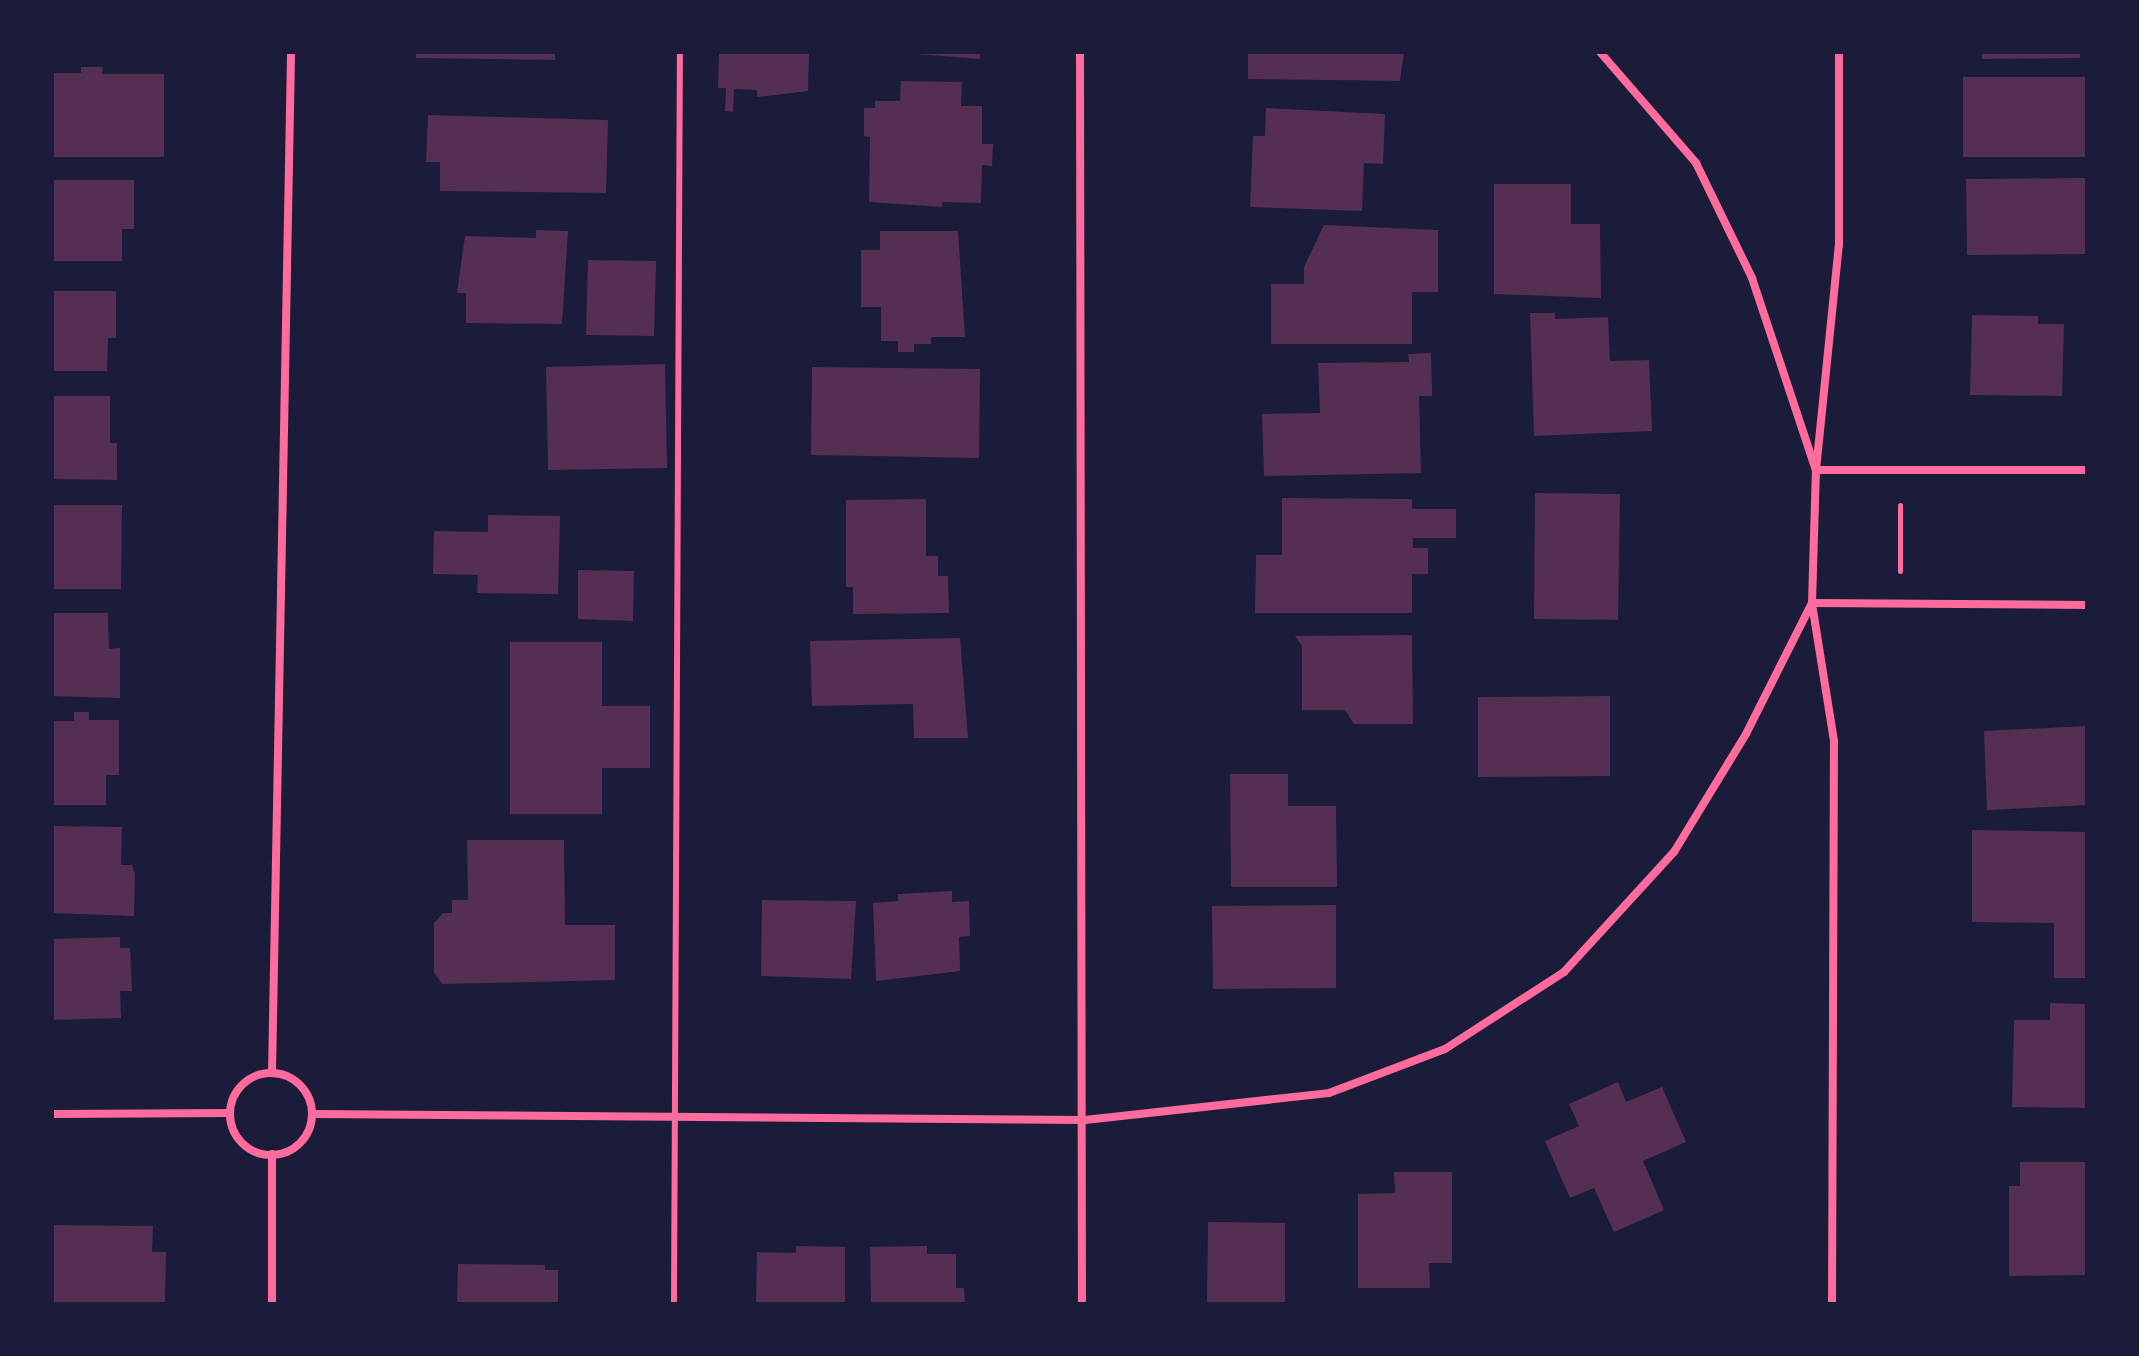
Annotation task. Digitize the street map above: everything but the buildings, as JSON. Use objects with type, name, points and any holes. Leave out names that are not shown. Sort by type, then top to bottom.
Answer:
[{"type":"street","points":[[272,1073],[291,52]]},
{"type":"street","points":[[1080,52],[1085,1120],[1082,1304]]},
{"type":"street","points":[[1600,52],[1696,163],[1752,278],[1816,470]]},
{"type":"street","points":[[1832,1304],[1834,741],[1812,603],[1816,470],[1839,244],[1839,52]]},
{"type":"street","points":[[1816,470],[2087,470]]},
{"type":"street","points":[[312,1114],[1085,1120],[1329,1093],[1445,1049],[1564,972],[1674,852],[1746,734],[1812,603]]},
{"type":"street","points":[[1812,603],[2087,605]]},
{"type":"street","points":[[272,1073],[303,1088],[312,1114],[303,1139],[272,1154],[243,1144],[230,1113],[242,1085],[272,1073]]},
{"type":"street","points":[[52,1114],[230,1113]]},
{"type":"street","points":[[272,1154],[272,1304]]},
{"type":"lane","points":[[674,1304],[680,52]]},
{"type":"path","points":[[1900,504],[1900,580]]}]
